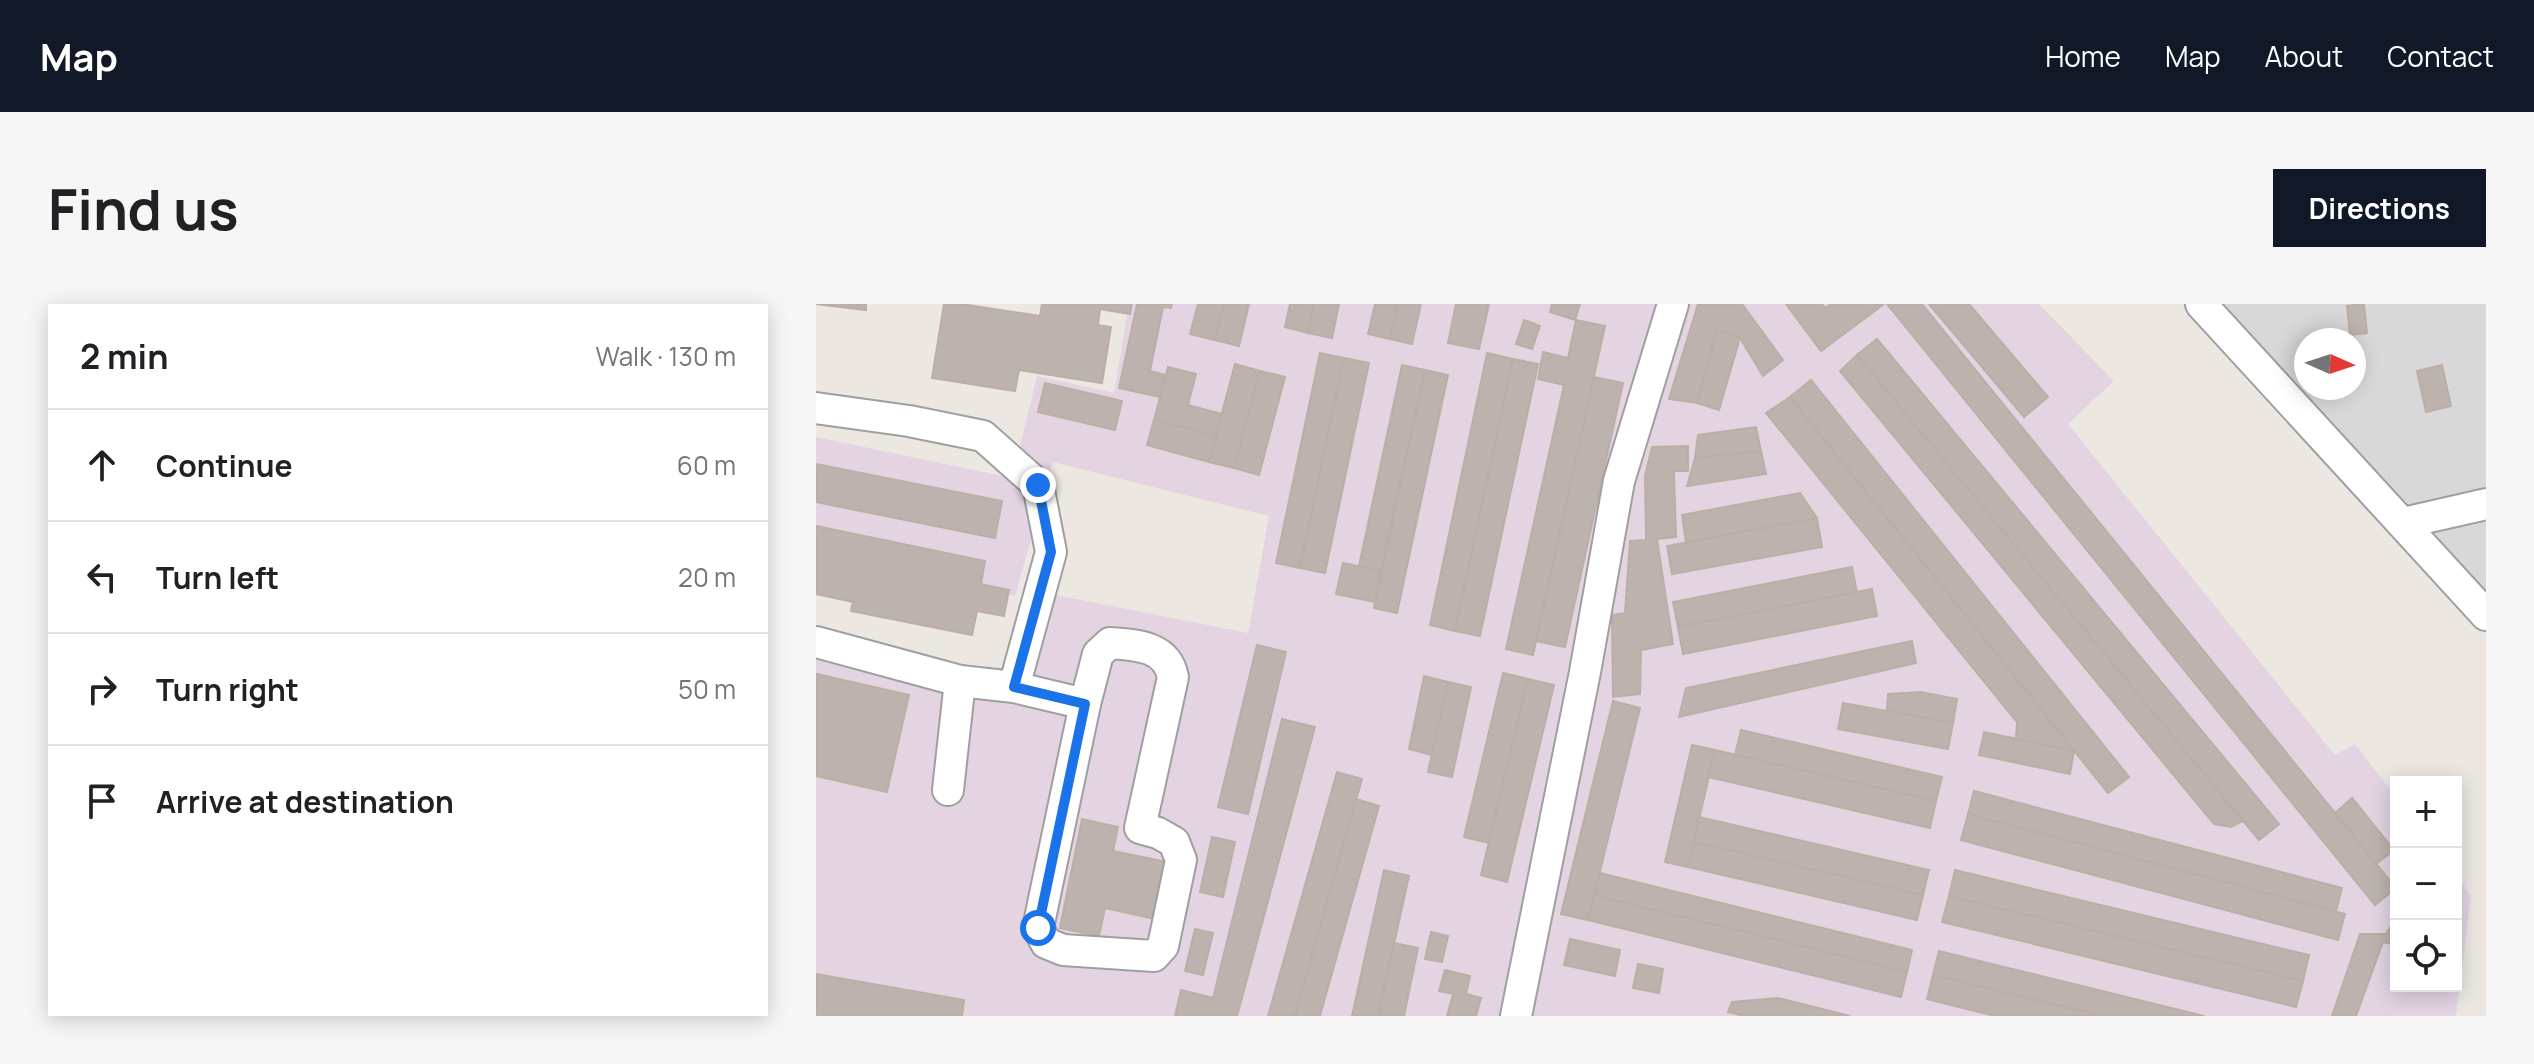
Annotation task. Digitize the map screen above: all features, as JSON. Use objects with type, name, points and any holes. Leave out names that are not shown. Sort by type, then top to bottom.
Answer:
[{"type":"street","points":[[1516,1016],[1585,672],[1619,481],[1673,304]]},
{"type":"street","points":[[2201,304],[2486,615]]},
{"type":"street","points":[[816,408],[909,421],[983,436],[1038,485],[1051,552],[1014,687]]},
{"type":"street","points":[[2403,523],[2486,504]]},
{"type":"street","points":[[816,642],[960,681],[1014,687],[1085,704]]},
{"type":"street","points":[[1110,643],[1160,653],[1170,664],[1173,677],[1140,828],[1174,842],[1181,860],[1163,946],[1154,956],[1063,950],[1046,943],[1038,928],[1085,704],[1098,654],[1110,643]]},
{"type":"street","points":[[948,790],[960,681]]},
{"type":"shaded area","points":[[1129,304],[2039,304],[2114,381],[2068,424],[2335,755],[2355,744],[2390,789],[2390,992],[2459,992],[2456,1016],[816,1016],[816,643],[1016,692],[1041,592],[1248,633],[1269,516],[1053,462],[1015,596],[816,558],[816,437],[1012,478],[1037,376],[1114,393]]},
{"type":"shaded area","points":[[2222,304],[2486,304],[2486,595],[2309,400],[2366,400],[2366,328],[2294,328],[2294,383]]},
{"type":"shaded area","points":[[2462,884],[2471,896],[2462,968]]},
{"type":"building","points":[[816,304],[866,304],[866,310]]},
{"type":"building","points":[[944,304],[1040,316],[1042,304],[1132,304],[1130,314],[1100,309],[1098,325],[1111,327],[1102,383],[1019,370],[1015,391],[932,378]]},
{"type":"building","points":[[1137,304],[1172,304],[1171,308],[1163,307],[1150,371],[1165,375],[1160,397],[1119,388]]},
{"type":"building","points":[[1198,304],[1224,304],[1215,340],[1190,334]]},
{"type":"building","points":[[1224,304],[1249,304],[1239,346],[1215,340]]},
{"type":"building","points":[[1290,304],[1314,304],[1308,333],[1285,327]]},
{"type":"building","points":[[1314,304],[1339,304],[1332,338],[1308,333]]},
{"type":"building","points":[[1375,304],[1398,304],[1390,339],[1368,334]]},
{"type":"building","points":[[1398,304],[1421,304],[1412,344],[1390,339]]},
{"type":"building","points":[[1456,304],[1489,304],[1479,349],[1448,343]]},
{"type":"building","points":[[1552,304],[1580,304],[1575,320],[1550,312]]},
{"type":"building","points":[[1698,304],[1742,304],[1783,360],[1763,376],[1740,338],[1717,331],[1697,403],[1669,399]]},
{"type":"building","points":[[1786,304],[1822,304],[1825,308],[1831,304],[1884,304],[1821,351]]},
{"type":"building","points":[[1887,304],[1922,304],[2390,881],[2390,893],[2375,905]]},
{"type":"building","points":[[1929,304],[1969,304],[2048,397],[2024,417]]},
{"type":"building","points":[[2364,304],[2367,333],[2366,328],[2349,328],[2347,306]]},
{"type":"building","points":[[1524,320],[1540,326],[1532,349],[1516,344]]},
{"type":"building","points":[[1576,320],[1605,326],[1533,655],[1506,649],[1564,385],[1538,379],[1543,352],[1568,358]]},
{"type":"building","points":[[1717,331],[1740,338],[1719,410],[1697,403]]},
{"type":"building","points":[[1877,339],[2279,824],[2259,840],[1857,355]]},
{"type":"building","points":[[1320,353],[1344,358],[1300,568],[1276,563]]},
{"type":"building","points":[[1487,353],[1513,359],[1455,631],[1430,625]]},
{"type":"building","points":[[1857,355],[2243,821],[2231,827],[2214,824],[1840,371]]},
{"type":"building","points":[[1344,358],[1369,363],[1325,573],[1300,568]]},
{"type":"building","points":[[1513,359],[1538,364],[1480,636],[1455,631]]},
{"type":"building","points":[[1235,364],[1260,371],[1234,468],[1209,462]]},
{"type":"building","points":[[1402,365],[1425,370],[1381,571],[1359,566]]},
{"type":"building","points":[[2442,365],[2451,406],[2426,412],[2417,371]]},
{"type":"building","points":[[1168,367],[1196,374],[1188,405],[1222,414],[1215,436],[1154,420]]},
{"type":"building","points":[[1425,370],[1448,375],[1397,613],[1374,608]]},
{"type":"building","points":[[1260,371],[1285,377],[1259,475],[1234,468]]},
{"type":"building","points":[[1594,377],[1623,383],[1565,647],[1536,641]]},
{"type":"building","points":[[1811,380],[2129,777],[2108,793],[1790,397]]},
{"type":"building","points":[[1045,383],[1122,401],[1115,430],[1038,412]]},
{"type":"building","points":[[1790,397],[2074,751],[2016,739],[2017,722],[1766,413]]},
{"type":"building","points":[[1154,420],[1215,436],[1209,462],[1147,445]]},
{"type":"building","points":[[1756,427],[1761,451],[1695,458],[1698,435]]},
{"type":"building","points":[[1688,446],[1688,471],[1674,471],[1676,537],[1657,539],[1673,644],[1641,650],[1640,694],[1613,697],[1612,615],[1625,613],[1630,541],[1646,540],[1645,476],[1652,447]]},
{"type":"building","points":[[1761,451],[1766,474],[1687,486],[1695,458]]},
{"type":"building","points":[[816,464],[1002,501],[995,538],[816,502]]},
{"type":"building","points":[[1800,493],[1817,518],[1686,542],[1682,515]]},
{"type":"building","points":[[1817,518],[1822,547],[1672,574],[1667,546]]},
{"type":"building","points":[[816,526],[985,561],[981,584],[1009,590],[1004,616],[977,611],[972,635],[851,611],[853,602],[816,594]]},
{"type":"building","points":[[1343,563],[1381,571],[1375,602],[1336,594]]},
{"type":"building","points":[[1852,567],[1857,592],[1678,627],[1673,602]]},
{"type":"building","points":[[1872,589],[1877,616],[1683,654],[1678,627]]},
{"type":"building","points":[[1912,641],[1916,663],[1679,717],[1686,688]]},
{"type":"building","points":[[1257,645],[1286,652],[1248,814],[1218,807]]},
{"type":"building","points":[[1503,673],[1528,679],[1489,843],[1464,837]]},
{"type":"building","points":[[817,674],[909,695],[887,792],[816,776]]},
{"type":"building","points":[[1424,676],[1448,682],[1432,755],[1409,749]]},
{"type":"building","points":[[1528,679],[1554,685],[1507,882],[1481,875]]},
{"type":"building","points":[[1448,682],[1471,687],[1452,777],[1428,772]]},
{"type":"building","points":[[1921,692],[1957,699],[1953,723],[1887,711],[1888,694]]},
{"type":"building","points":[[1613,701],[1640,708],[1588,920],[1561,914]]},
{"type":"building","points":[[1843,703],[1953,723],[1948,749],[1838,729]]},
{"type":"building","points":[[1282,719],[1315,727],[1237,1016],[1175,1016],[1181,990],[1213,998]]},
{"type":"building","points":[[1741,730],[1942,777],[1936,801],[1735,755]]},
{"type":"building","points":[[1984,732],[2074,751],[2070,774],[1979,755]]},
{"type":"building","points":[[1692,745],[1715,750],[1688,867],[1665,862]]},
{"type":"building","points":[[1715,750],[1936,801],[1930,828],[1708,777]]},
{"type":"building","points":[[1337,772],[1362,779],[1295,1016],[1268,1016]]},
{"type":"building","points":[[1974,791],[2342,888],[2336,911],[1968,814]]},
{"type":"building","points":[[2352,798],[2390,845],[2390,853],[2376,864],[2335,813]]},
{"type":"building","points":[[1356,799],[1379,806],[1320,1016],[1295,1016]]},
{"type":"building","points":[[1968,814],[2345,914],[2338,940],[1961,840]]},
{"type":"building","points":[[1699,817],[1929,870],[1923,895],[1694,842]]},
{"type":"building","points":[[1082,819],[1118,827],[1113,851],[1167,862],[1155,919],[1105,908],[1099,936],[1060,928]]},
{"type":"building","points":[[1212,837],[1235,842],[1223,897],[1200,892]]},
{"type":"building","points":[[1694,842],[1923,895],[1917,920],[1688,867]]},
{"type":"building","points":[[1384,870],[1409,876],[1378,1016],[1352,1016]]},
{"type":"building","points":[[1955,870],[2309,955],[2303,981],[1949,896]]},
{"type":"building","points":[[1600,873],[1912,950],[1907,972],[1594,895]]},
{"type":"building","points":[[1594,895],[1907,972],[1901,997],[1588,920]]},
{"type":"building","points":[[1949,896],[2303,981],[2296,1007],[1942,922]]},
{"type":"building","points":[[2390,927],[2390,944],[2383,942],[2356,1016],[2332,1016],[2360,934],[2386,934]]},
{"type":"building","points":[[1195,929],[1213,933],[1203,975],[1185,971]]},
{"type":"building","points":[[1431,932],[1448,936],[1442,962],[1425,959]]},
{"type":"building","points":[[1570,939],[1620,950],[1615,976],[1564,965]]},
{"type":"building","points":[[1394,943],[1418,948],[1404,1016],[1378,1016]]},
{"type":"building","points":[[1939,951],[2204,1016],[2102,1016],[1933,975]]},
{"type":"building","points":[[1638,964],[1663,969],[1659,993],[1633,988]]},
{"type":"building","points":[[1445,970],[1470,976],[1466,994],[1481,998],[1476,1016],[1447,1016],[1453,994],[1439,991]]},
{"type":"building","points":[[816,974],[964,1000],[962,1016],[816,1016]]},
{"type":"building","points":[[1933,975],[2102,1016],[1995,1016],[1927,999]]},
{"type":"building","points":[[1778,998],[1850,1016],[1744,1016],[1728,1012],[1732,1002]]},
{"type":"route","points":[[1038,485],[1051,552],[1014,687],[1085,704],[1038,928]]}]
